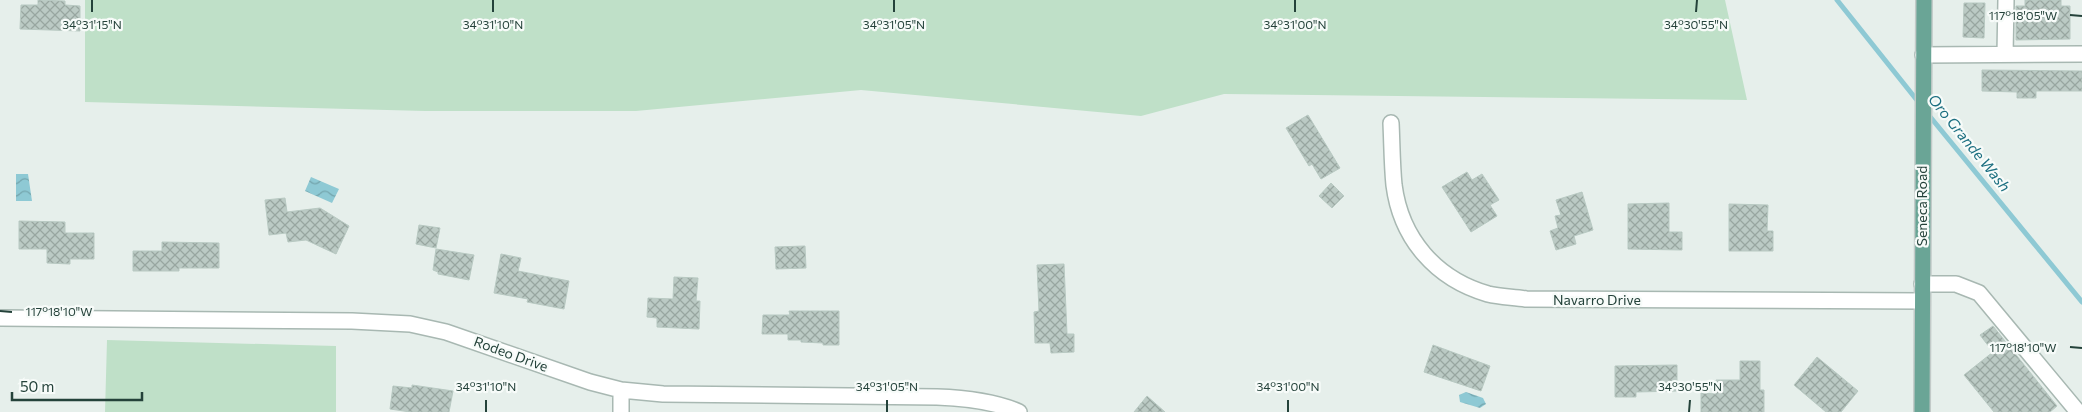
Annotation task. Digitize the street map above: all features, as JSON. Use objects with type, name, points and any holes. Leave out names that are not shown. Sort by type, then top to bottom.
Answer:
[{"type":"main road","name":"Seneca Road","points":[[1922,412],[1924,0]]},
{"type":"street","points":[[2005,54],[2006,0]]},
{"type":"street","points":[[1923,57],[2082,54]]},
{"type":"street","name":"Navarro Drive","points":[[1391,123],[1394,186],[1402,216],[1416,247],[1434,266],[1456,282],[1489,294],[1526,299],[1922,301]]},
{"type":"street","points":[[1922,284],[1956,284],[1979,293],[2078,412]]},
{"type":"street","name":"Rodeo Drive","points":[[0,318],[352,321],[410,324],[452,334],[590,382],[621,390],[663,394],[966,398],[1020,412]]},
{"type":"street","points":[[621,390],[621,412]]},
{"type":"green space","points":[[85,0],[1725,0],[1747,100],[1224,94],[1141,116],[861,90],[636,111],[425,111],[85,102]]},
{"type":"green space","points":[[107,340],[336,346],[336,412],[105,412]]},
{"type":"water","points":[[16,174],[28,174],[32,201],[16,201]]},
{"type":"water","points":[[311,177],[339,189],[332,203],[305,191]]},
{"type":"water","points":[[1466,392],[1483,398],[1486,404],[1480,408],[1460,402],[1459,395]]},
{"type":"building","points":[[38,0],[65,1],[65,5],[80,6],[80,31],[20,29],[21,5],[38,5]]},
{"type":"building","points":[[2025,0],[2061,0],[2061,6],[2070,6],[2070,39],[2016,40],[2016,6],[2025,6]]},
{"type":"building","points":[[1964,3],[1985,3],[1984,38],[1963,37]]},
{"type":"building","points":[[1982,70],[2082,71],[2082,91],[2036,91],[2036,98],[2017,98],[2017,92],[1982,91]]},
{"type":"building","points":[[1308,115],[1340,168],[1321,179],[1312,164],[1309,166],[1286,128]]},
{"type":"building","points":[[1467,172],[1472,180],[1482,174],[1499,200],[1490,205],[1497,216],[1471,232],[1442,187]]},
{"type":"building","points":[[1331,183],[1344,196],[1332,208],[1319,196]]},
{"type":"building","points":[[1582,192],[1593,230],[1574,236],[1576,244],[1556,250],[1550,231],[1558,228],[1555,216],[1561,215],[1556,200]]},
{"type":"building","points":[[285,198],[287,212],[320,208],[349,226],[336,254],[306,240],[288,242],[286,233],[269,235],[265,200]]},
{"type":"building","points":[[1669,203],[1669,232],[1682,232],[1682,250],[1628,249],[1628,204]]},
{"type":"building","points":[[1729,204],[1768,205],[1767,231],[1773,231],[1773,251],[1729,251]]},
{"type":"building","points":[[19,221],[65,222],[65,233],[94,233],[94,259],[70,259],[70,264],[47,263],[47,249],[19,249]]},
{"type":"building","points":[[419,225],[440,228],[436,248],[416,244]]},
{"type":"building","points":[[162,242],[219,243],[219,268],[179,268],[179,271],[133,271],[133,251],[162,251]]},
{"type":"building","points":[[805,246],[806,268],[776,269],[775,247]]},
{"type":"building","points":[[436,249],[474,255],[469,280],[438,274],[438,272],[433,270]]},
{"type":"building","points":[[501,254],[521,258],[518,271],[569,281],[564,309],[527,302],[528,299],[494,293]]},
{"type":"building","points":[[1064,264],[1067,334],[1074,334],[1074,352],[1051,353],[1050,343],[1035,343],[1034,312],[1039,311],[1037,265]]},
{"type":"building","points":[[674,277],[698,278],[696,301],[700,301],[699,329],[657,327],[657,318],[647,317],[648,298],[673,299]]},
{"type":"building","points":[[789,311],[839,311],[839,345],[823,345],[823,343],[788,340],[788,334],[762,334],[763,315],[790,315]]},
{"type":"building","points":[[1993,326],[2057,406],[2050,412],[1994,412],[1964,375],[1993,352],[1980,335]]},
{"type":"building","points":[[1433,345],[1490,366],[1481,391],[1424,372]]},
{"type":"building","points":[[1817,357],[1858,391],[1841,412],[1826,412],[1794,385]]},
{"type":"building","points":[[1740,361],[1760,361],[1760,390],[1764,390],[1764,412],[1701,412],[1701,393],[1716,394],[1716,380],[1740,380]]},
{"type":"building","points":[[1677,365],[1677,391],[1636,392],[1636,397],[1615,397],[1615,366]]},
{"type":"building","points":[[412,385],[453,391],[449,412],[410,412],[390,409],[393,386],[412,388]]},
{"type":"building","points":[[1147,396],[1165,412],[1134,412]]},
{"type":"waterway","name":"Oro Grande Wash","points":[[1837,0],[1920,104]]},
{"type":"waterway","name":"Oro Grande Wash","points":[[1927,113],[2082,302]]}]
